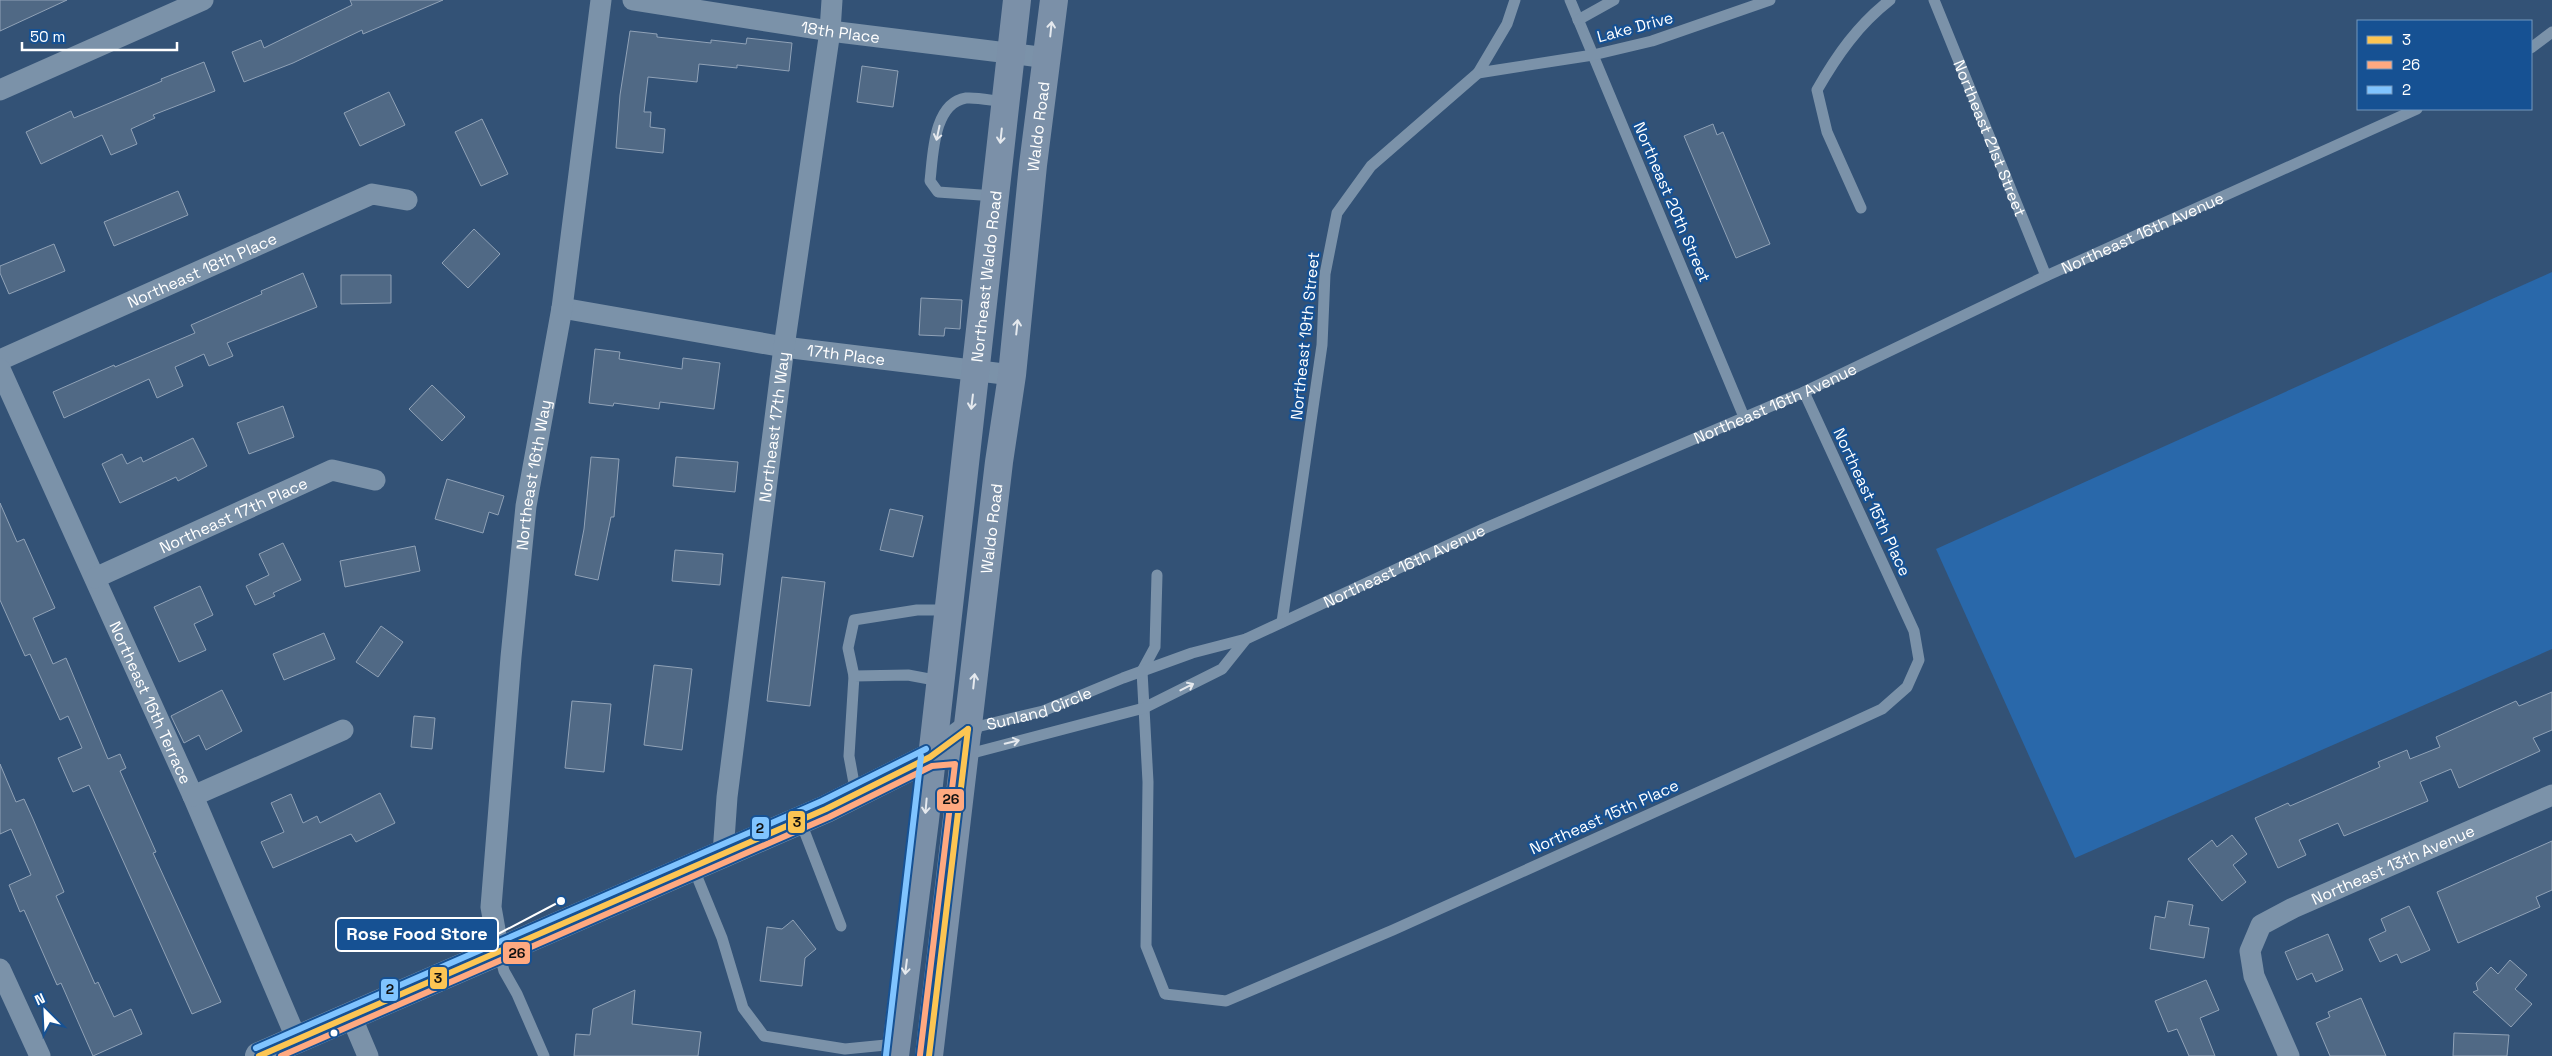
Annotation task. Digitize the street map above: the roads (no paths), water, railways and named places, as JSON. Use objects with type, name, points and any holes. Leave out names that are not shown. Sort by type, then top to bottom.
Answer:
[{"type":"highway","name":"Northeast Waldo Road","points":[[948,610],[1017,0]]},
{"type":"highway","name":"Waldo Road","points":[[929,1056],[998,462],[1012,375],[1033,165],[1054,0]]},
{"type":"highway","points":[[896,1050],[948,610]]},
{"type":"street","points":[[0,90],[203,0]]},
{"type":"street","name":"Northeast 16th Way","points":[[499,952],[492,908],[524,525],[562,308],[601,0]]},
{"type":"street","name":"18th Place","points":[[634,0],[830,31],[1048,58]]},
{"type":"street","name":"Northeast 17th Way","points":[[723,854],[727,797],[784,346],[830,31],[832,0]]},
{"type":"street","name":"Northeast 18th Place","points":[[0,360],[372,194],[407,200]]},
{"type":"street","name":"17th Place","points":[[562,308],[784,346],[1012,375]]},
{"type":"street","name":"Northeast 16th Terrace","points":[[0,369],[193,796],[297,1040]]},
{"type":"street","name":"Northeast 17th Place","points":[[95,578],[332,470],[375,480]]},
{"type":"street","points":[[193,796],[343,730]]},
{"type":"street","name":"Sunland Circle","points":[[930,757],[966,742]]},
{"type":"street","points":[[259,1056],[800,820],[930,757]]},
{"type":"street","name":"Northeast 13th Avenue","points":[[2289,1056],[2254,976],[2250,950],[2261,925],[2292,908],[2552,794]]},
{"type":"street","points":[[0,969],[40,1056]]},
{"type":"street","points":[[351,1016],[368,1056]]},
{"type":"lane","name":"Northeast 19th Street","points":[[1282,622],[1322,345],[1325,274],[1338,214],[1372,166],[1478,73],[1507,24],[1516,0]]},
{"type":"lane","name":"Northeast 20th Street","points":[[1570,0],[1744,417]]},
{"type":"lane","points":[[1578,20],[1614,0]]},
{"type":"lane","name":"Lake Drive","points":[[1478,73],[1593,55],[1652,41],[1770,0]]},
{"type":"lane","points":[[1861,208],[1827,132],[1817,90],[1837,55],[1868,17],[1890,0]]},
{"type":"lane","name":"Northeast 21st Street","points":[[1934,0],[2046,276]]},
{"type":"lane","points":[[2532,47],[2552,32]]},
{"type":"lane","points":[[995,196],[938,192],[930,181],[940,121],[951,105],[966,98],[1005,102]]},
{"type":"lane","name":"Northeast 16th Avenue","points":[[1144,708],[1222,669],[1246,639],[1282,622],[1483,529],[1804,392],[2046,276],[2415,110]]},
{"type":"lane","name":"Northeast 15th Place","points":[[1144,708],[1148,782],[1146,946],[1165,994],[1226,1001],[1428,914],[1882,709],[1907,687],[1919,660],[1914,631],[1804,392]]},
{"type":"lane","points":[[1144,708],[1142,671],[1156,647],[1157,575]]},
{"type":"lane","points":[[856,794],[849,756],[854,676],[848,648],[854,620],[917,610],[948,610]]},
{"type":"lane","name":"Sunland Circle","points":[[966,742],[1142,671],[1192,653],[1246,639]]},
{"type":"lane","points":[[854,676],[908,676],[940,681]]},
{"type":"lane","name":"Sunland Circle","points":[[966,742],[1144,708]]},
{"type":"lane","points":[[800,820],[841,926]]},
{"type":"lane","points":[[693,867],[722,938],[743,1008],[764,1036],[845,1049],[896,1050]]},
{"type":"lane","points":[[499,952],[504,971],[517,994],[544,1056]]},
{"type":"place","name":"Rose Food Store","points":[[561,901]]}]
